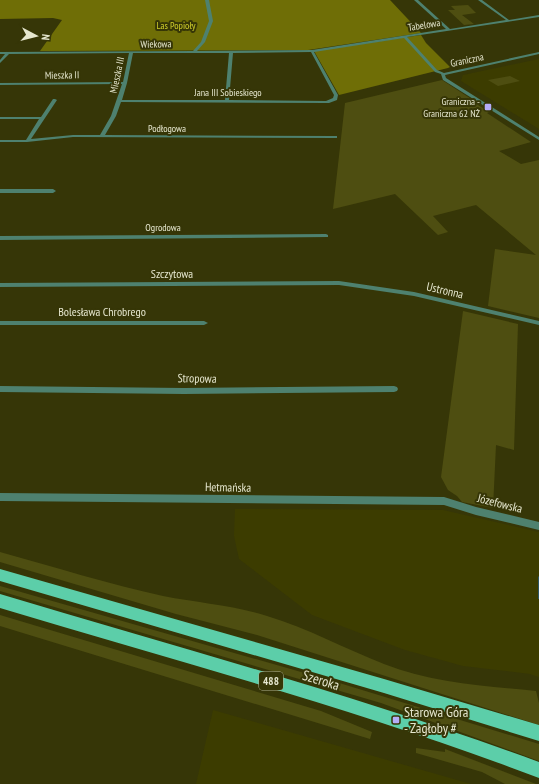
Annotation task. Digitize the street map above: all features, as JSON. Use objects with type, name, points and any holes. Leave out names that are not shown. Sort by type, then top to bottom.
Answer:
[{"type":"main road","name":"Szeroka","points":[[0,575],[384,686],[539,733]]},
{"type":"main road","name":"Szeroka","points":[[0,601],[362,709],[484,749],[539,770]]},
{"type":"street","points":[[195,51],[203,42],[211,21],[207,0]]},
{"type":"street","points":[[416,0],[448,29]]},
{"type":"street","points":[[480,0],[508,20]]},
{"type":"street","name":"Tabelowa","points":[[312,51],[539,16]]},
{"type":"street","points":[[404,36],[436,71],[444,74]]},
{"type":"street","points":[[227,101],[231,51]]},
{"type":"street","name":"Wiekowa","points":[[0,53],[312,51]]},
{"type":"street","name":"Jana III Sobieskiego","points":[[121,101],[328,102],[335,99],[336,95],[312,51]]},
{"type":"street","name":"Mieszka III","points":[[102,136],[112,121],[121,101],[131,52]]},
{"type":"street","points":[[0,62],[8,53]]},
{"type":"street","name":"Graniczna","points":[[539,53],[444,74],[443,76],[444,79],[539,139]]},
{"type":"street","name":"Mieszka II","points":[[0,84],[125,83]]},
{"type":"street","points":[[27,141],[55,100]]},
{"type":"street","points":[[0,118],[43,118]]},
{"type":"street","name":"Podłogowa","points":[[0,141],[27,141],[60,137],[102,136],[335,137]]},
{"type":"street","points":[[0,191],[53,191]]},
{"type":"street","name":"Ogrodowa","points":[[0,238],[326,236]]},
{"type":"street","name":"Szczytowa","points":[[0,285],[344,284]]},
{"type":"street","name":"Ustronna","points":[[344,284],[414,294],[539,323]]},
{"type":"street","name":"Bolesława Chrobrego","points":[[0,323],[204,323]]},
{"type":"street","name":"Stropowa","points":[[0,389],[184,391],[394,389]]},
{"type":"street","name":"Hetmańska","points":[[0,497],[444,501],[456,505]]},
{"type":"street","name":"Józefowska","points":[[456,505],[539,526]]},
{"type":"shaded area","points":[[468,5],[476,13],[462,15],[474,24],[464,25],[448,10],[455,10],[451,6]]},
{"type":"shaded area","points":[[539,59],[539,129],[461,81],[463,75]]},
{"type":"shaded area","points":[[510,76],[520,81],[498,86],[488,80]]},
{"type":"shaded area","points":[[442,80],[479,104],[478,105],[489,112],[487,113],[531,142],[499,151],[521,164],[539,160],[539,318],[488,306],[495,249],[536,255],[476,205],[433,216],[448,232],[438,235],[395,194],[333,209],[345,103]]},
{"type":"shaded area","points":[[463,311],[518,324],[514,450],[496,445],[493,508],[462,502],[457,496],[448,490],[441,477]]},
{"type":"shaded area","points":[[235,509],[443,510],[539,532],[539,677],[530,674],[463,666],[405,650],[312,615],[239,559],[234,536]]},
{"type":"shaded area","points":[[0,552],[102,581],[163,596],[254,612],[297,626],[369,658],[421,676],[459,683],[536,691],[539,703],[539,725],[257,635],[176,614],[0,562]]},
{"type":"shaded area","points":[[0,586],[336,682],[539,744],[539,761],[381,703],[0,591]]},
{"type":"shaded area","points":[[0,615],[321,711],[372,732],[370,739],[0,626]]},
{"type":"shaded area","points":[[213,710],[471,784],[196,784]]},
{"type":"shaded area","points":[[416,748],[445,752],[445,749],[536,784],[505,784],[482,772],[416,753]]},
{"type":"green space","name":"Las Popioły","points":[[0,0],[390,0],[421,33],[308,50],[40,51],[62,20],[53,18],[0,19]]},
{"type":"green space","points":[[421,35],[426,43],[450,67],[339,95],[314,51]]},
{"type":"place","name":"Graniczna - Graniczna 62 NŻ","points":[[488,107]]},
{"type":"place","name":"Starowa Góra - Zagłoby #","points":[[396,720]]}]
